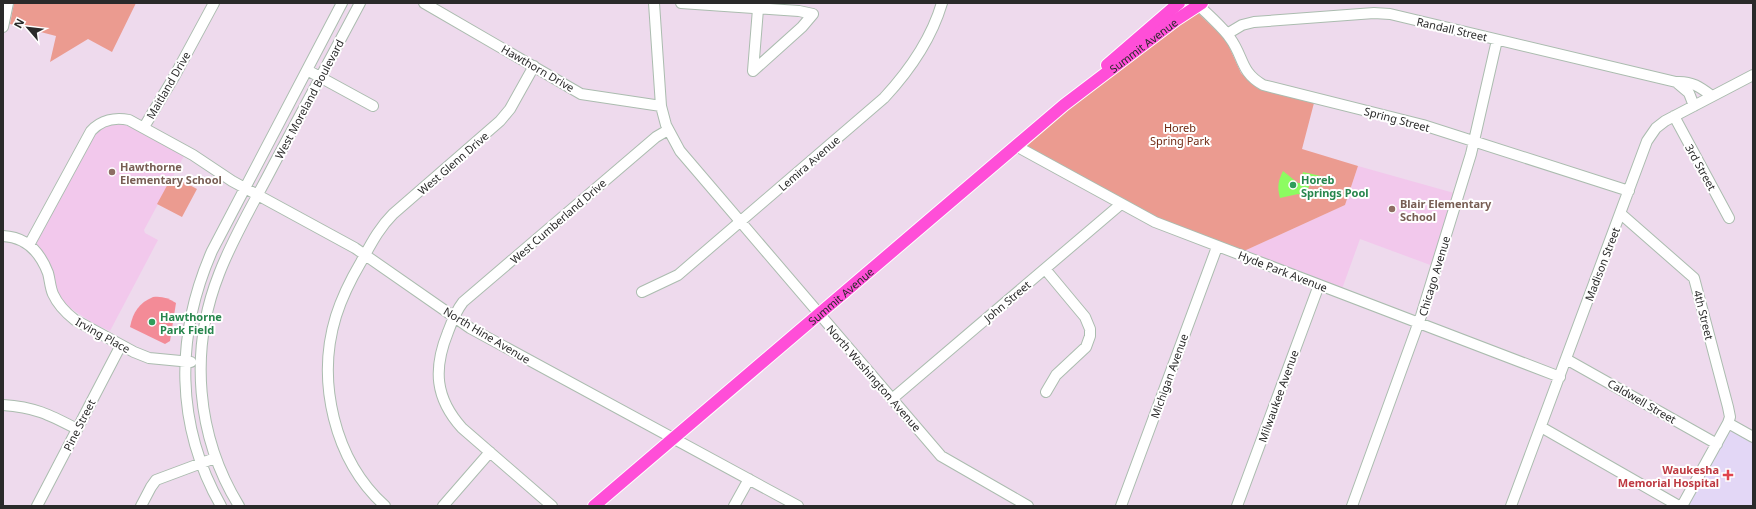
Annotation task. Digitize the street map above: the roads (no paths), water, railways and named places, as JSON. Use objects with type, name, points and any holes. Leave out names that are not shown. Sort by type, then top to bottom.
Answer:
[{"type":"main road","name":"Summit Avenue","points":[[1088,87],[1107,65],[1179,3]]},
{"type":"main road","name":"Summit Avenue","points":[[594,506],[1064,105],[1198,4]]},
{"type":"street","points":[[3,28],[8,3]]},
{"type":"street","name":"Maitland Drive","points":[[29,245],[86,138],[93,128],[104,121],[120,118],[129,120],[144,127],[174,77],[214,3]]},
{"type":"street","name":"West Moreland Boulevard","points":[[221,506],[201,462],[188,413],[184,377],[188,328],[198,285],[212,251],[342,3]]},
{"type":"street","name":"West Moreland Boulevard","points":[[239,506],[220,470],[204,416],[200,362],[204,328],[214,288],[227,254],[360,3]]},
{"type":"street","name":"Hawthorn Drive","points":[[424,3],[586,96],[661,106]]},
{"type":"street","name":"North Washington Avenue","points":[[654,3],[661,106],[668,130],[680,151],[941,456],[1028,506]]},
{"type":"street","points":[[681,3],[758,8],[799,11],[813,14],[802,28],[753,71],[758,8]]},
{"type":"street","name":"Lemira Avenue","points":[[642,292],[678,275],[869,112],[899,83],[921,51],[932,30],[942,3]]},
{"type":"street","name":"Spring Street","points":[[1198,4],[1227,34],[1236,47],[1246,72],[1255,81],[1263,85],[1401,118],[1629,191]]},
{"type":"street","name":"Randall Street","points":[[1227,34],[1242,25],[1254,22],[1381,13],[1676,82],[1687,81],[1696,85],[1712,96]]},
{"type":"street","name":"Chicago Avenue","points":[[1353,506],[1419,323],[1474,141],[1497,40]]},
{"type":"street","name":"West Glenn Drive","points":[[385,506],[372,494],[359,476],[344,448],[331,406],[328,375],[330,342],[336,316],[344,293],[376,234],[393,214],[500,121],[510,109],[534,66]]},
{"type":"street","points":[[307,70],[373,106]]},
{"type":"street","name":"Madison Street","points":[[1511,506],[1647,141],[1656,128],[1674,116],[1753,75]]},
{"type":"street","points":[[1676,82],[1689,93],[1694,106]]},
{"type":"street","name":"3rd Street","points":[[1674,116],[1729,218]]},
{"type":"street","name":"North Hine Avenue","points":[[144,127],[193,155],[245,188],[365,254],[454,318],[798,506]]},
{"type":"street","name":"West Cumberland Drive","points":[[552,506],[454,420],[448,411],[440,390],[438,371],[444,341],[460,306],[470,296],[656,137],[668,130]]},
{"type":"street","name":"Hyde Park Avenue","points":[[1016,146],[1155,222],[1560,377]]},
{"type":"street","points":[[258,162],[272,169]]},
{"type":"street","name":"John Street","points":[[892,399],[1121,204]]},
{"type":"street","name":"4th Street","points":[[1620,214],[1689,272],[1696,282],[1728,407],[1730,417],[1728,423]]},
{"type":"street","name":"Irving Place","points":[[3,236],[15,238],[29,245],[39,255],[44,262],[53,293],[62,308],[75,320],[121,345],[149,358],[200,362]]},
{"type":"street","name":"Michigan Avenue","points":[[1121,506],[1217,246]]},
{"type":"street","points":[[1045,269],[1084,317],[1090,329],[1090,336],[1086,347],[1056,375],[1046,392]]},
{"type":"street","name":"Milwaukee Avenue","points":[[1237,506],[1319,285]]},
{"type":"street","name":"Pine Street","points":[[37,506],[121,345]]},
{"type":"street","name":"Caldwell Street","points":[[1566,359],[1717,444]]},
{"type":"street","points":[[3,405],[21,406],[39,410],[77,429]]},
{"type":"street","points":[[1541,427],[1681,506],[1728,423],[1753,438]]},
{"type":"street","points":[[443,506],[490,452]]},
{"type":"street","points":[[141,506],[150,487],[156,480],[201,462],[216,458]]},
{"type":"street","points":[[734,506],[749,479]]},
{"type":"place","name":"Hawthorne Elementary School","points":[[112,172]]},
{"type":"place","name":"Horeb Springs Pool","points":[[1293,185]]},
{"type":"place","name":"Blair Elementary School","points":[[1392,209]]},
{"type":"place","name":"Hawthorne Park Field","points":[[152,322]]},
{"type":"place","name":"Waukesha Memorial Hospital","points":[[1728,475]]},
{"type":"park label","name":"Horeb Spring Park","points":[[1180,133]]}]
